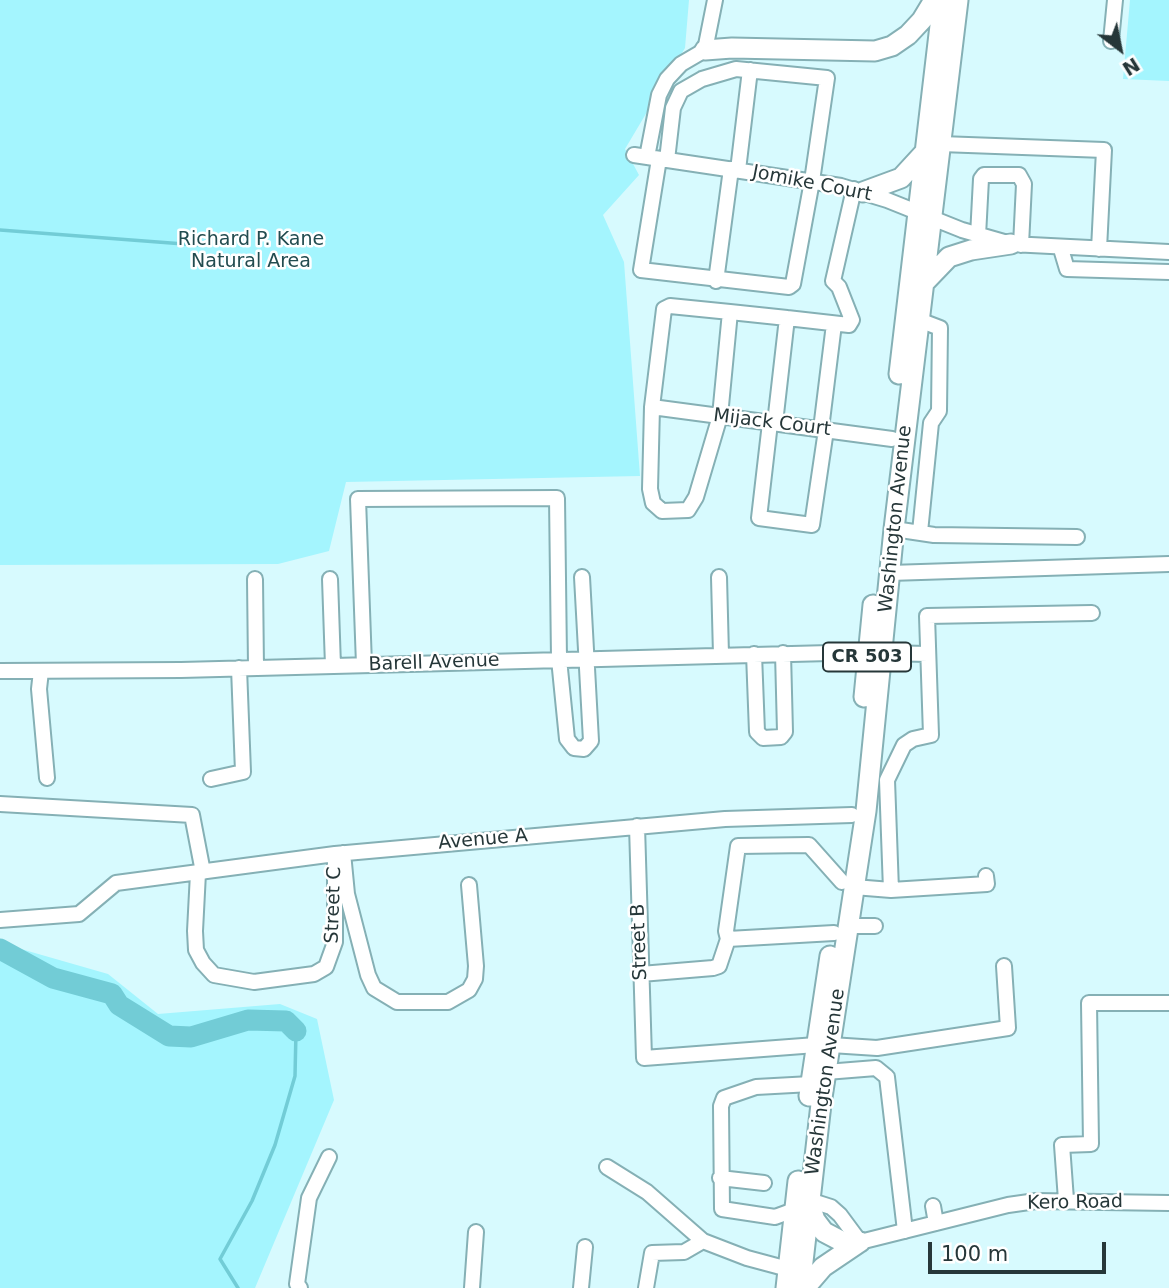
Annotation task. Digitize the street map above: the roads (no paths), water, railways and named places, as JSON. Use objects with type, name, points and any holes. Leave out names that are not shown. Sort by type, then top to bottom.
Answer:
[{"type":"main road","points":[[705,50],[732,48],[875,51],[891,46],[908,35],[922,20],[934,0]]},
{"type":"main road","name":"Washington Avenue","points":[[943,0],[947,30]]},
{"type":"main road","name":"Washington Avenue","points":[[787,1279],[801,1205],[848,884],[866,811],[892,439],[947,30],[958,0]]},
{"type":"main road","points":[[859,191],[901,178],[933,148]]},
{"type":"main road","name":"Washington Avenue","points":[[848,884],[852,814],[875,653],[890,573],[919,320],[923,284],[924,215]]},
{"type":"main road","points":[[923,284],[949,257],[971,250],[1016,245]]},
{"type":"main road","points":[[801,1205],[824,1232],[843,1242],[860,1242]]},
{"type":"main road","name":"Washington Avenue","points":[[801,1205],[802,1288]]},
{"type":"main road","points":[[802,1288],[823,1267],[860,1242]]},
{"type":"street","points":[[652,158],[681,91],[702,79],[736,69],[827,78],[793,284],[789,287],[716,281],[642,270],[640,266],[652,158],[653,114],[662,87],[681,64],[705,50],[715,0]]},
{"type":"street","points":[[1111,41],[1115,0]]},
{"type":"street","points":[[716,281],[750,70]]},
{"type":"street","points":[[933,148],[1104,150],[1099,249]]},
{"type":"street","name":"Jomike Court","points":[[652,158],[812,181],[859,191],[978,236],[1016,245],[1169,252]]},
{"type":"street","points":[[978,236],[981,179],[984,175],[1019,175],[1024,184],[1016,245]]},
{"type":"street","points":[[730,312],[720,416],[696,497],[688,510],[662,511],[653,503],[650,489],[652,407],[664,309],[670,306],[730,312],[787,318],[834,324],[849,325],[852,320],[839,287],[833,281],[859,191]]},
{"type":"street","points":[[1061,249],[1067,269],[1169,272]]},
{"type":"street","points":[[787,318],[759,518],[772,520],[812,525],[834,324]]},
{"type":"street","points":[[919,320],[940,328],[939,411],[931,423],[920,532]]},
{"type":"street","name":"Mijack Court","points":[[652,407],[892,439]]},
{"type":"street","points":[[364,665],[358,499],[557,498],[559,659],[567,739],[578,749],[584,748],[591,741],[582,577]]},
{"type":"street","points":[[894,529],[934,535],[1077,537]]},
{"type":"street","points":[[890,573],[1169,564]]},
{"type":"street","points":[[719,577],[720,655]]},
{"type":"street","points":[[255,579],[256,668]]},
{"type":"street","points":[[330,579],[333,666]]},
{"type":"street","points":[[890,885],[887,780],[904,745],[913,739],[931,735],[927,616],[1092,613]]},
{"type":"street","points":[[754,654],[757,732],[763,738],[781,737],[785,732],[783,653]]},
{"type":"street","name":"Barell Avenue","points":[[0,671],[256,668],[783,653],[928,654]]},
{"type":"street","points":[[211,779],[243,772],[239,668]]},
{"type":"street","points":[[41,671],[39,689],[47,778]]},
{"type":"street","points":[[0,804],[192,815],[200,873]]},
{"type":"street","name":"Avenue A","points":[[0,920],[79,914],[116,883],[339,853],[725,819],[852,814]]},
{"type":"street","name":"Street B","points":[[636,826],[644,1058],[824,1045]]},
{"type":"street","points":[[641,974],[713,968],[719,965],[728,939],[737,846],[809,845],[848,884],[987,884],[986,876]]},
{"type":"street","points":[[339,853],[368,975],[374,988],[397,1002],[448,1002],[469,990],[475,979],[476,966],[469,885]]},
{"type":"street","name":"Street C","points":[[200,873],[196,950],[214,975],[254,982],[314,974],[327,967],[335,942],[339,853]]},
{"type":"street","points":[[728,939],[875,926]]},
{"type":"street","points":[[824,1045],[877,1048],[1007,1028],[1004,966]]},
{"type":"street","points":[[1066,1200],[1062,1145],[1091,1144],[1089,1003],[1169,1003]]},
{"type":"street","points":[[801,1205],[775,1217],[726,1212],[720,1205],[723,1098],[756,1087],[876,1068],[887,1077],[905,1231]]},
{"type":"street","points":[[300,1288],[297,1283],[309,1198],[329,1157]]},
{"type":"street","points":[[607,1167],[647,1192],[703,1241],[747,1258],[787,1279]]},
{"type":"street","points":[[720,1178],[764,1183]]},
{"type":"street","name":"Kero Road","points":[[860,1242],[1008,1205],[1066,1200],[1169,1203]]},
{"type":"street","points":[[933,1206],[936,1223]]},
{"type":"street","points":[[472,1288],[475,1232]]},
{"type":"street","points":[[646,1288],[652,1253],[684,1252],[703,1241]]},
{"type":"street","points":[[581,1288],[585,1247]]},
{"type":"waterway","points":[[0,230],[197,245]]},
{"type":"waterway","points":[[0,949],[53,978],[112,994],[119,1005],[169,1036],[191,1037],[248,1020],[286,1021],[296,1031]]},
{"type":"waterway","points":[[238,1288],[220,1259],[252,1201],[275,1145],[295,1076],[296,1031]]},
{"type":"park label","name":"Richard P. Kane Natural Area","points":[[251,251]]}]
